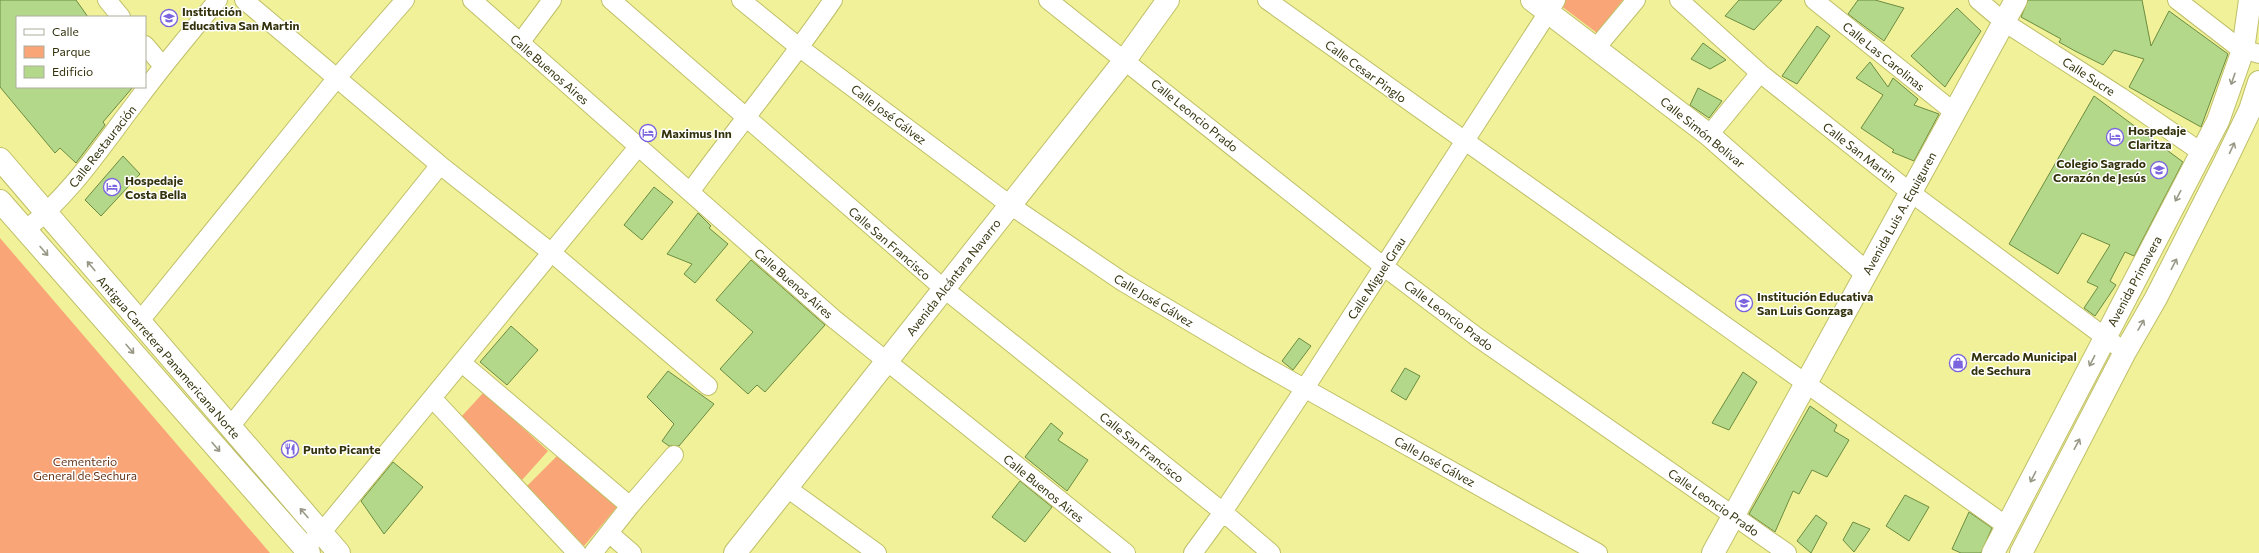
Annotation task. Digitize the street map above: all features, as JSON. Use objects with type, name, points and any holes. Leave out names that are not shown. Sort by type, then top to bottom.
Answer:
[{"type":"street","points":[[107,0],[120,16]]},
{"type":"street","name":"Calle Restauración","points":[[25,230],[47,214],[89,164],[163,66],[218,0]]},
{"type":"street","points":[[244,0],[440,165],[552,253],[708,386]]},
{"type":"street","points":[[139,322],[336,79],[405,0]]},
{"type":"street","name":"Calle Buenos Aires","points":[[472,0],[834,319],[1126,553]]},
{"type":"street","points":[[520,43],[552,0]]},
{"type":"street","name":"Calle San Francisco","points":[[611,0],[744,118],[943,288],[1223,512],[1271,553]]},
{"type":"street","name":"Calle José Gálvez","points":[[741,0],[800,48],[1010,205],[1123,282],[1256,361],[1598,553]]},
{"type":"street","points":[[690,192],[744,118],[800,48],[833,0]]},
{"type":"street","name":"Calle Leoncio Prado","points":[[1048,0],[1126,60],[1383,266],[1477,337],[1787,553]]},
{"type":"street","name":"Avenida Alcántara Navarro","points":[[736,553],[943,288],[1126,60],[1168,0]]},
{"type":"street","name":"Calle Cesar Pinglo","points":[[1267,0],[1464,142],[2008,526]]},
{"type":"street","points":[[1596,48],[1636,0]]},
{"type":"street","name":"Calle San Martin","points":[[1679,0],[1760,73],[1910,192],[2125,352]]},
{"type":"street","name":"Calle Las Carolinas","points":[[1814,0],[1954,112]]},
{"type":"street","name":"Calle Sucre","points":[[1978,0],[2004,22],[2121,97],[2201,152]]},
{"type":"street","name":"Avenida Luis A. Equiguren","points":[[1714,553],[2016,0]]},
{"type":"street","points":[[2176,0],[2251,52]]},
{"type":"street","name":"Avenida Primavera","points":[[1993,553],[2104,337],[2218,121],[2251,52],[2250,0]]},
{"type":"street","name":"Calle Miguel Grau","points":[[1193,553],[1223,512],[1305,388],[1464,142],[1546,4]]},
{"type":"street","name":"Calle Simón Bolivar","points":[[1546,4],[1596,48],[1708,135],[1866,274]]},
{"type":"street","points":[[146,46],[163,66]]},
{"type":"street","points":[[1708,135],[1760,73]]},
{"type":"street","points":[[2021,553],[2125,352],[2156,298],[2225,162],[2250,110],[2259,82]]},
{"type":"street","points":[[307,550],[433,399],[638,147]]},
{"type":"street","name":"Antigua Carretera Panamericana Norte","points":[[0,159],[229,428],[339,553]]},
{"type":"street","points":[[229,428],[440,165]]},
{"type":"street","name":"Antigua Carretera Panamericana Norte","points":[[0,201],[307,550]]},
{"type":"street","points":[[462,363],[630,506]]},
{"type":"street","points":[[433,399],[577,553]]},
{"type":"street","points":[[593,553],[610,534],[630,506],[674,455]]},
{"type":"street","points":[[787,488],[877,553]]},
{"type":"street","points":[[610,534],[632,553]]},
{"type":"green space","points":[[1564,0],[1623,0],[1597,33],[1560,5]]},
{"type":"green space","name":"Cementerio General de Sechura","points":[[0,238],[270,553],[0,553]]},
{"type":"green space","points":[[484,392],[548,451],[522,480],[461,417]]},
{"type":"green space","points":[[557,456],[617,507],[584,546],[527,486]]},
{"type":"building","points":[[0,0],[76,0],[87,16],[16,16],[16,88],[132,88],[103,122],[105,125],[76,163],[60,148],[55,153],[0,87]]},
{"type":"building","points":[[1739,0],[1782,0],[1754,30],[1725,16]]},
{"type":"building","points":[[1858,0],[1875,0],[1904,8],[1884,41],[1848,14]]},
{"type":"building","points":[[2028,0],[2142,0],[2151,46],[2169,11],[2228,54],[2201,127],[2129,87],[2144,59],[2114,50],[2103,65],[2075,51],[2059,42],[2061,39],[2021,17]]},
{"type":"building","points":[[1957,8],[1981,31],[1945,87],[1911,56]]},
{"type":"building","points":[[1817,26],[1830,36],[1797,84],[1782,76]]},
{"type":"building","points":[[1703,43],[1726,60],[1710,69],[1691,59]]},
{"type":"building","points":[[1870,62],[1888,87],[1893,78],[1918,99],[1914,105],[1939,114],[1914,161],[1892,152],[1894,150],[1861,128],[1883,95],[1856,78]]},
{"type":"building","points":[[1698,88],[1722,101],[1709,118],[1690,105]]},
{"type":"building","points":[[2094,96],[2183,162],[2134,256],[2125,252],[2110,281],[2116,285],[2095,316],[2084,308],[2098,287],[2087,282],[2110,245],[2082,233],[2058,274],[2009,244]]},
{"type":"building","name":"Hospedaje Costa Bella","points":[[123,156],[140,174],[101,216],[85,200]]},
{"type":"building","points":[[654,187],[673,202],[642,240],[624,225]]},
{"type":"building","points":[[698,213],[711,226],[709,228],[728,244],[695,283],[684,274],[692,264],[667,254]]},
{"type":"building","points":[[751,260],[825,325],[765,392],[757,385],[748,394],[720,369],[753,332],[716,300]]},
{"type":"building","points":[[511,326],[538,350],[507,385],[480,362]]},
{"type":"building","points":[[1299,338],[1311,346],[1293,370],[1282,361]]},
{"type":"building","points":[[1405,368],[1420,376],[1406,400],[1391,391]]},
{"type":"building","points":[[668,371],[714,404],[679,446],[669,446],[662,441],[674,424],[647,397]]},
{"type":"building","points":[[1743,372],[1757,382],[1729,430],[1712,423]]},
{"type":"building","points":[[1810,406],[1837,425],[1834,431],[1849,440],[1827,477],[1812,470],[1799,494],[1793,491],[1775,532],[1749,514]]},
{"type":"building","points":[[1051,423],[1063,433],[1058,440],[1088,460],[1067,491],[1025,457]]},
{"type":"building","points":[[393,462],[423,487],[384,534],[361,501]]},
{"type":"building","points":[[1020,481],[1052,507],[1025,542],[992,517]]},
{"type":"building","points":[[1905,495],[1929,507],[1909,541],[1886,526]]},
{"type":"building","points":[[1969,512],[1992,528],[1981,553],[1961,553],[1952,549]]},
{"type":"building","points":[[1816,515],[1827,523],[1811,553],[1797,541]]},
{"type":"building","points":[[1853,522],[1870,529],[1854,552],[1843,540]]},
{"type":"place","name":"Institución Educativa San Martin","points":[[169,18]]},
{"type":"place","name":"Maximus Inn","points":[[648,133]]},
{"type":"place","name":"Hospedaje Claritza","points":[[2115,137]]},
{"type":"place","name":"Colegio Sagrado Corazón de Jesús","points":[[2159,170]]},
{"type":"place","name":"Hospedaje Costa Bella","points":[[112,187]]},
{"type":"place","name":"Institución Educativa San Luis Gonzaga","points":[[1744,303]]},
{"type":"place","name":"Mercado Municipal de Sechura","points":[[1958,363]]},
{"type":"place","name":"Punto Picante","points":[[290,449]]}]
